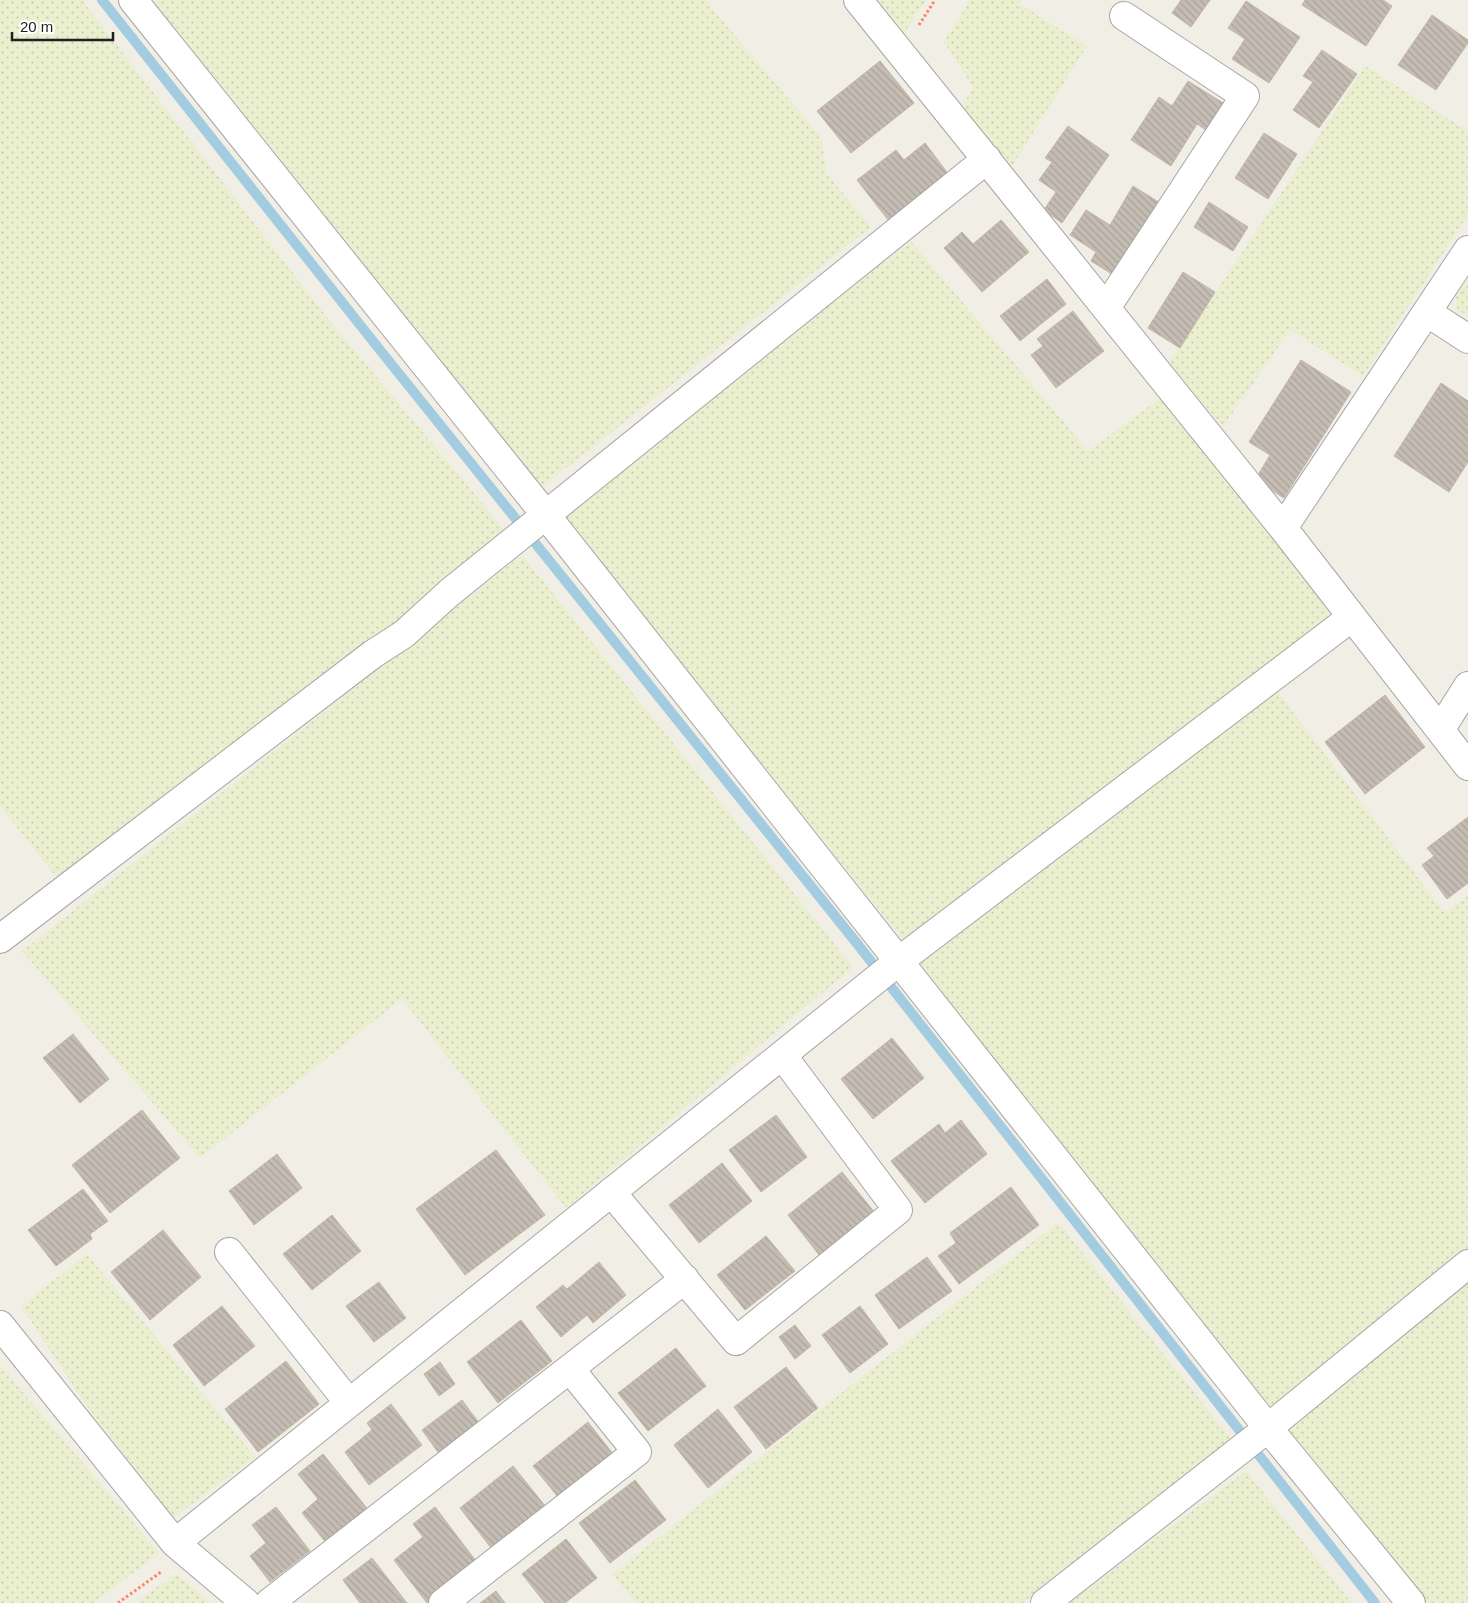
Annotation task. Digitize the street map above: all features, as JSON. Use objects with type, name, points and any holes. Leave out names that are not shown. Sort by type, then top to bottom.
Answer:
[{"type":"street","points":[[133,0],[545,514],[1268,1428],[1411,1603]]},
{"type":"street","points":[[858,0],[1283,528],[1468,766]]},
{"type":"street","points":[[1106,308],[1245,96],[1124,16]]},
{"type":"street","points":[[0,939],[373,654],[404,634],[449,593],[545,514],[987,159]]},
{"type":"street","points":[[1283,528],[1468,250]]},
{"type":"street","points":[[1428,312],[1468,339]]},
{"type":"street","points":[[181,1548],[349,1403],[899,961],[1352,617]]},
{"type":"street","points":[[1440,730],[1468,686]]},
{"type":"street","points":[[611,1192],[736,1341],[898,1210],[782,1055]]},
{"type":"street","points":[[229,1252],[349,1403]]},
{"type":"street","points":[[1045,1603],[1268,1428],[1468,1264]]},
{"type":"street","points":[[269,1603],[685,1280]]},
{"type":"street","points":[[0,1325],[181,1548],[246,1603]]},
{"type":"street","points":[[443,1603],[636,1452],[570,1369]]},
{"type":"path","points":[[118,1603],[181,1548]]},
{"type":"green space","points":[[0,0],[82,0],[329,320],[505,530],[401,622],[61,883],[0,806]]},
{"type":"green space","points":[[152,0],[705,0],[821,137],[827,174],[871,227],[541,488]]},
{"type":"green space","points":[[871,0],[926,0],[901,38]]},
{"type":"green space","points":[[970,0],[1021,0],[1020,4],[1087,46],[1010,170],[960,111],[973,87],[944,42]]},
{"type":"green space","points":[[1365,66],[1468,131],[1468,215],[1363,376],[1290,330],[1223,427],[1169,363]]},
{"type":"green space","points":[[911,241],[1088,451],[1162,397],[1334,615],[907,944],[563,520],[566,507]]},
{"type":"green space","points":[[1468,279],[1468,316],[1457,309],[1456,297]]},
{"type":"green space","points":[[522,555],[853,967],[566,1208],[402,999],[200,1158],[22,951]]},
{"type":"green space","points":[[1277,691],[1444,912],[1468,896],[1468,1252],[1271,1411],[918,961]]},
{"type":"green space","points":[[1058,1222],[1233,1441],[1023,1603],[636,1603],[612,1574]]},
{"type":"green space","points":[[87,1254],[255,1457],[173,1518],[86,1405],[21,1306]]},
{"type":"green space","points":[[1468,1280],[1468,1603],[1428,1603],[1286,1428]]},
{"type":"green space","points":[[0,1365],[159,1553],[94,1603],[0,1603]]},
{"type":"green space","points":[[1246,1471],[1352,1603],[1068,1603]]},
{"type":"green space","points":[[176,1574],[211,1603],[135,1603]]},
{"type":"building","points":[[1181,0],[1210,0],[1191,27],[1172,13]]},
{"type":"building","points":[[1305,0],[1383,0],[1392,6],[1366,46],[1302,5]]},
{"type":"building","points":[[1246,1],[1300,37],[1269,83],[1232,59],[1245,39],[1228,28]]},
{"type":"building","points":[[1432,15],[1468,40],[1468,43],[1436,90],[1398,65]]},
{"type":"building","points":[[1322,50],[1357,74],[1319,128],[1293,110],[1313,82],[1303,76]]},
{"type":"building","points":[[880,61],[914,103],[851,153],[817,111]]},
{"type":"building","points":[[1188,81],[1223,103],[1206,130],[1197,124],[1171,166],[1131,140],[1159,97],[1172,106]]},
{"type":"building","points":[[1068,126],[1109,155],[1062,223],[1044,210],[1056,192],[1039,180],[1052,162],[1045,158]]},
{"type":"building","points":[[1264,133],[1297,154],[1268,199],[1235,178]]},
{"type":"building","points":[[925,143],[949,175],[889,221],[857,180],[896,150],[904,160]]},
{"type":"building","points":[[1133,186],[1165,206],[1120,279],[1091,261],[1096,252],[1070,235],[1086,210],[1110,225]]},
{"type":"building","points":[[1209,202],[1248,227],[1233,251],[1194,227]]},
{"type":"building","points":[[1001,220],[1029,252],[982,292],[944,248],[962,232],[973,244]]},
{"type":"building","points":[[1183,272],[1215,292],[1180,348],[1148,328]]},
{"type":"building","points":[[1047,279],[1066,304],[1020,341],[1000,316]]},
{"type":"building","points":[[1073,311],[1104,351],[1056,388],[1031,355],[1043,346],[1037,339]]},
{"type":"building","points":[[1301,360],[1351,392],[1284,498],[1255,480],[1270,455],[1249,442]]},
{"type":"building","points":[[1441,383],[1468,401],[1468,462],[1449,492],[1394,456]]},
{"type":"building","points":[[1385,695],[1425,747],[1365,794],[1325,742]]},
{"type":"building","points":[[1468,817],[1468,883],[1447,899],[1422,865],[1434,856],[1427,848]]},
{"type":"building","points":[[73,1034],[109,1079],[80,1103],[43,1058]]},
{"type":"building","points":[[892,1038],[924,1078],[873,1119],[841,1079]]},
{"type":"building","points":[[142,1110],[180,1158],[110,1213],[72,1165]]},
{"type":"building","points":[[776,1115],[807,1157],[761,1192],[729,1150]]},
{"type":"building","points":[[961,1120],[987,1154],[925,1203],[891,1161],[939,1124],[945,1133]]},
{"type":"building","points":[[496,1150],[545,1215],[465,1275],[416,1209]]},
{"type":"building","points":[[277,1154],[302,1188],[254,1225],[229,1191]]},
{"type":"building","points":[[722,1163],[752,1201],[699,1243],[669,1205]]},
{"type":"building","points":[[842,1172],[875,1213],[820,1256],[788,1215]]},
{"type":"building","points":[[1011,1187],[1039,1225],[959,1284],[938,1256],[956,1243],[950,1233]]},
{"type":"building","points":[[83,1189],[108,1221],[90,1234],[92,1239],[56,1266],[28,1230]]},
{"type":"building","points":[[332,1215],[361,1251],[312,1290],[283,1254]]},
{"type":"building","points":[[163,1230],[201,1277],[150,1320],[111,1272]]},
{"type":"building","points":[[766,1236],[795,1271],[745,1310],[717,1275]]},
{"type":"building","points":[[927,1257],[952,1291],[899,1329],[875,1295]]},
{"type":"building","points":[[599,1262],[626,1295],[593,1323],[587,1315],[561,1337],[536,1307],[563,1285],[567,1289]]},
{"type":"building","points":[[379,1282],[406,1318],[374,1342],[346,1306]]},
{"type":"building","points":[[222,1306],[255,1346],[204,1386],[173,1345]]},
{"type":"building","points":[[860,1306],[888,1344],[850,1373],[822,1335]]},
{"type":"building","points":[[521,1320],[552,1361],[498,1403],[467,1362]]},
{"type":"building","points":[[795,1325],[811,1346],[795,1359],[779,1337]]},
{"type":"building","points":[[676,1348],[706,1386],[648,1431],[618,1393]]},
{"type":"building","points":[[286,1361],[319,1404],[258,1452],[225,1409]]},
{"type":"building","points":[[440,1362],[455,1384],[439,1396],[424,1374]]},
{"type":"building","points":[[786,1367],[818,1408],[766,1449],[734,1407]]},
{"type":"building","points":[[462,1400],[479,1423],[438,1452],[422,1430]]},
{"type":"building","points":[[391,1404],[422,1445],[369,1485],[345,1452],[372,1430],[367,1423]]},
{"type":"building","points":[[718,1409],[752,1452],[708,1488],[674,1445]]},
{"type":"building","points":[[588,1422],[617,1459],[562,1502],[533,1466]]},
{"type":"building","points":[[323,1454],[370,1512],[328,1545],[302,1513],[318,1499],[298,1474]]},
{"type":"building","points":[[513,1466],[546,1507],[492,1549],[460,1508]]},
{"type":"building","points":[[635,1480],[666,1520],[610,1563],[579,1523]]},
{"type":"building","points":[[276,1507],[310,1551],[270,1582],[250,1556],[266,1543],[252,1525]]},
{"type":"building","points":[[435,1507],[479,1565],[427,1603],[394,1560],[423,1537],[413,1524]]},
{"type":"building","points":[[566,1539],[597,1578],[565,1603],[545,1603],[522,1574]]},
{"type":"building","points":[[372,1558],[407,1603],[360,1603],[343,1580]]},
{"type":"building","points":[[496,1591],[505,1603],[480,1603]]},
{"type":"waterway","points":[[102,0],[380,350],[855,941],[1375,1603]]}]
